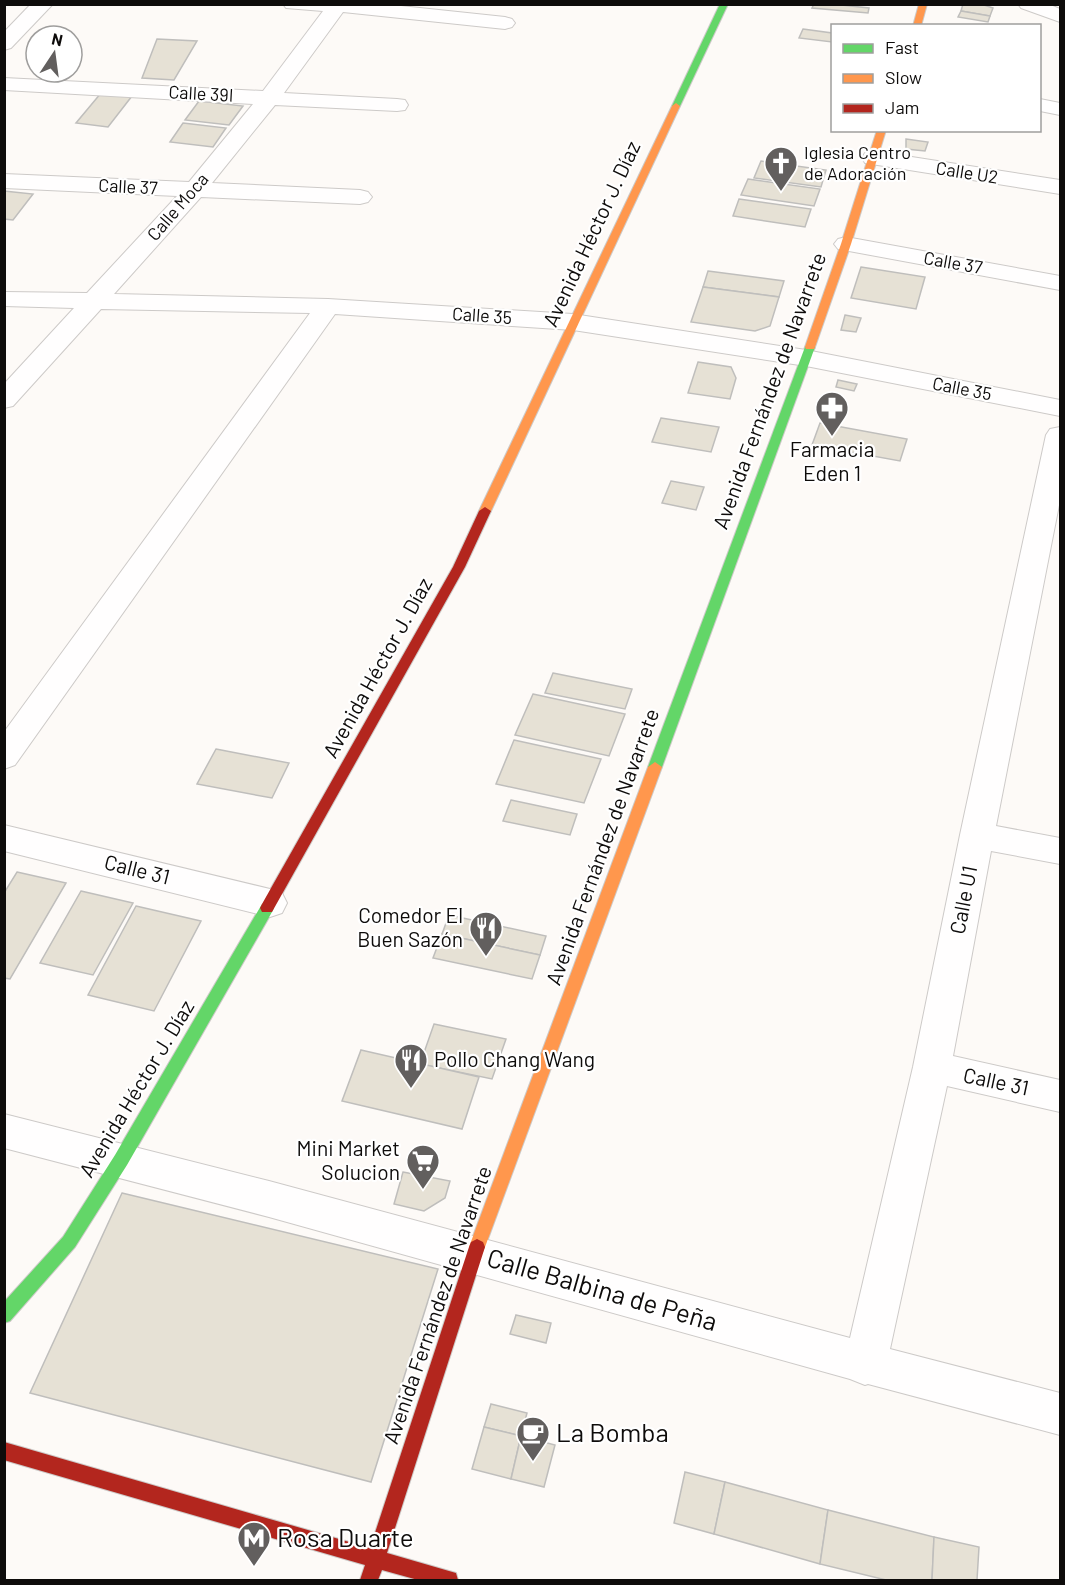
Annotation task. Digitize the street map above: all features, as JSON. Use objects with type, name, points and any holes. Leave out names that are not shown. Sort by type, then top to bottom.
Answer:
[{"type":"street","points":[[4,44],[43,4]]},
{"type":"street","points":[[293,4],[339,5],[505,23]]},
{"type":"street","name":"Avenida Héctor J. Díaz","points":[[4,1315],[69,1242],[121,1160],[270,903],[459,567],[724,4]]},
{"type":"street","points":[[918,24],[923,4]]},
{"type":"street","points":[[1028,4],[1060,16]]},
{"type":"street","name":"Calle Moca","points":[[4,400],[195,190],[269,98],[339,5]]},
{"type":"street","name":"Calle 39I","points":[[4,84],[397,105]]},
{"type":"street","points":[[1041,105],[1060,109]]},
{"type":"street","name":"Avenida Fernández de Navarrete","points":[[369,1581],[474,1254],[806,358],[846,244],[881,132]]},
{"type":"street","name":"Calle U2","points":[[873,158],[1060,187]]},
{"type":"street","name":"Calle 37","points":[[4,181],[360,197]]},
{"type":"street","name":"Calle 37","points":[[846,244],[1060,283]]},
{"type":"street","name":"Calle 35","points":[[4,298],[328,306],[573,322],[806,358],[1060,408]]},
{"type":"street","points":[[4,757],[328,306]]},
{"type":"street","name":"Calle U1","points":[[865,1365],[932,1067],[977,835],[1060,435]]},
{"type":"street","points":[[977,835],[1060,851]]},
{"type":"street","name":"Calle 31","points":[[4,838],[270,903]]},
{"type":"street","name":"Calle 31","points":[[932,1067],[1060,1096]]},
{"type":"street","name":"Calle Balbina de Peña","points":[[4,1131],[474,1254],[865,1365],[1060,1414]]},
{"type":"street","points":[[4,1451],[449,1581]]},
{"type":"building","points":[[814,4],[869,8],[868,13],[812,8]]},
{"type":"building","points":[[963,4],[981,4],[993,8],[990,16],[961,11]]},
{"type":"building","points":[[961,11],[990,16],[988,22],[958,17]]},
{"type":"building","points":[[803,29],[831,33],[831,42],[799,38]]},
{"type":"building","points":[[157,39],[197,41],[174,80],[142,78]]},
{"type":"building","points":[[101,93],[132,96],[108,127],[76,123]]},
{"type":"building","points":[[199,101],[243,106],[229,125],[185,120]]},
{"type":"building","points":[[183,123],[226,128],[213,147],[170,142]]},
{"type":"building","points":[[906,139],[928,142],[925,151],[906,149]]},
{"type":"building","points":[[761,161],[826,170],[821,187],[754,178]]},
{"type":"building","name":"Iglesia Centro de Adoración","points":[[748,179],[820,189],[814,206],[741,195]]},
{"type":"building","points":[[4,191],[33,194],[13,220],[4,219]]},
{"type":"building","points":[[739,199],[811,209],[805,227],[733,216]]},
{"type":"building","points":[[861,267],[925,277],[916,309],[851,298]]},
{"type":"building","points":[[708,271],[784,281],[779,297],[703,287]]},
{"type":"building","points":[[703,287],[779,297],[770,326],[755,331],[691,322]]},
{"type":"building","points":[[845,315],[861,318],[856,332],[841,330]]},
{"type":"building","points":[[698,362],[731,367],[736,378],[730,399],[688,393]]},
{"type":"building","points":[[838,380],[857,384],[854,391],[836,387]]},
{"type":"building","points":[[661,418],[719,427],[711,452],[652,442]]},
{"type":"building","points":[[820,423],[907,439],[900,461],[812,445]]},
{"type":"building","points":[[671,481],[704,487],[696,510],[662,503]]},
{"type":"building","points":[[553,673],[632,689],[625,709],[545,693]]},
{"type":"building","points":[[533,694],[625,714],[609,756],[515,735]]},
{"type":"building","points":[[514,740],[601,759],[584,803],[496,784]]},
{"type":"building","points":[[216,749],[289,763],[272,798],[197,784]]},
{"type":"building","points":[[511,800],[577,814],[570,835],[503,821]]},
{"type":"building","points":[[17,872],[66,883],[10,979],[4,978],[4,893]]},
{"type":"building","points":[[81,891],[133,903],[93,975],[40,963]]},
{"type":"building","points":[[136,906],[201,921],[154,1011],[88,995]]},
{"type":"building","points":[[449,915],[546,936],[540,955],[442,934]]},
{"type":"building","name":"Comedor El Buen Sazón","points":[[442,934],[540,955],[532,979],[433,958]]},
{"type":"building","points":[[434,1024],[506,1039],[492,1079],[420,1064]]},
{"type":"building","name":"Pollo Chang Wang","points":[[361,1050],[479,1077],[462,1129],[342,1101]]},
{"type":"building","name":"Mini Market Solucion","points":[[403,1172],[450,1181],[445,1198],[424,1211],[394,1204]]},
{"type":"building","name":"Rosa Duarte","points":[[122,1193],[438,1269],[371,1482],[30,1393]]},
{"type":"building","points":[[516,1315],[551,1323],[546,1343],[510,1334]]},
{"type":"building","points":[[491,1404],[527,1413],[521,1436],[484,1427]]},
{"type":"building","points":[[484,1427],[521,1436],[511,1479],[472,1469]]},
{"type":"building","name":"La Bomba","points":[[521,1436],[555,1445],[544,1487],[511,1479]]},
{"type":"building","points":[[685,1472],[725,1482],[714,1534],[674,1523]]},
{"type":"building","points":[[725,1482],[828,1510],[820,1564],[714,1534]]},
{"type":"building","points":[[828,1510],[934,1537],[932,1580],[886,1580],[820,1564]]},
{"type":"building","points":[[934,1537],[979,1547],[977,1580],[932,1580]]},
{"type":"traffic: fast","points":[[676,106],[724,4]]},
{"type":"traffic: fast","points":[[655,767],[810,347]]},
{"type":"traffic: fast","points":[[4,1315],[69,1242],[121,1160],[267,908]]},
{"type":"traffic: slow","points":[[918,24],[923,4]]},
{"type":"traffic: slow","points":[[485,511],[676,106]]},
{"type":"traffic: slow","points":[[810,347],[881,132]]},
{"type":"traffic: slow","points":[[477,1247],[655,767]]},
{"type":"traffic: jam","points":[[267,908],[459,567],[485,511]]},
{"type":"traffic: jam","points":[[369,1580],[477,1247]]},
{"type":"traffic: jam","points":[[4,1451],[449,1580]]},
{"type":"place","name":"Iglesia Centro de Adoración","points":[[781,192]]},
{"type":"place","name":"Farmacia Eden 1","points":[[832,437]]},
{"type":"place","name":"Comedor El Buen Sazón","points":[[486,957]]},
{"type":"place","name":"Pollo Chang Wang","points":[[411,1089]]},
{"type":"place","name":"Mini Market Solucion","points":[[423,1190]]},
{"type":"place","name":"La Bomba","points":[[533,1462]]},
{"type":"place","name":"Rosa Duarte","points":[[254,1567]]}]
